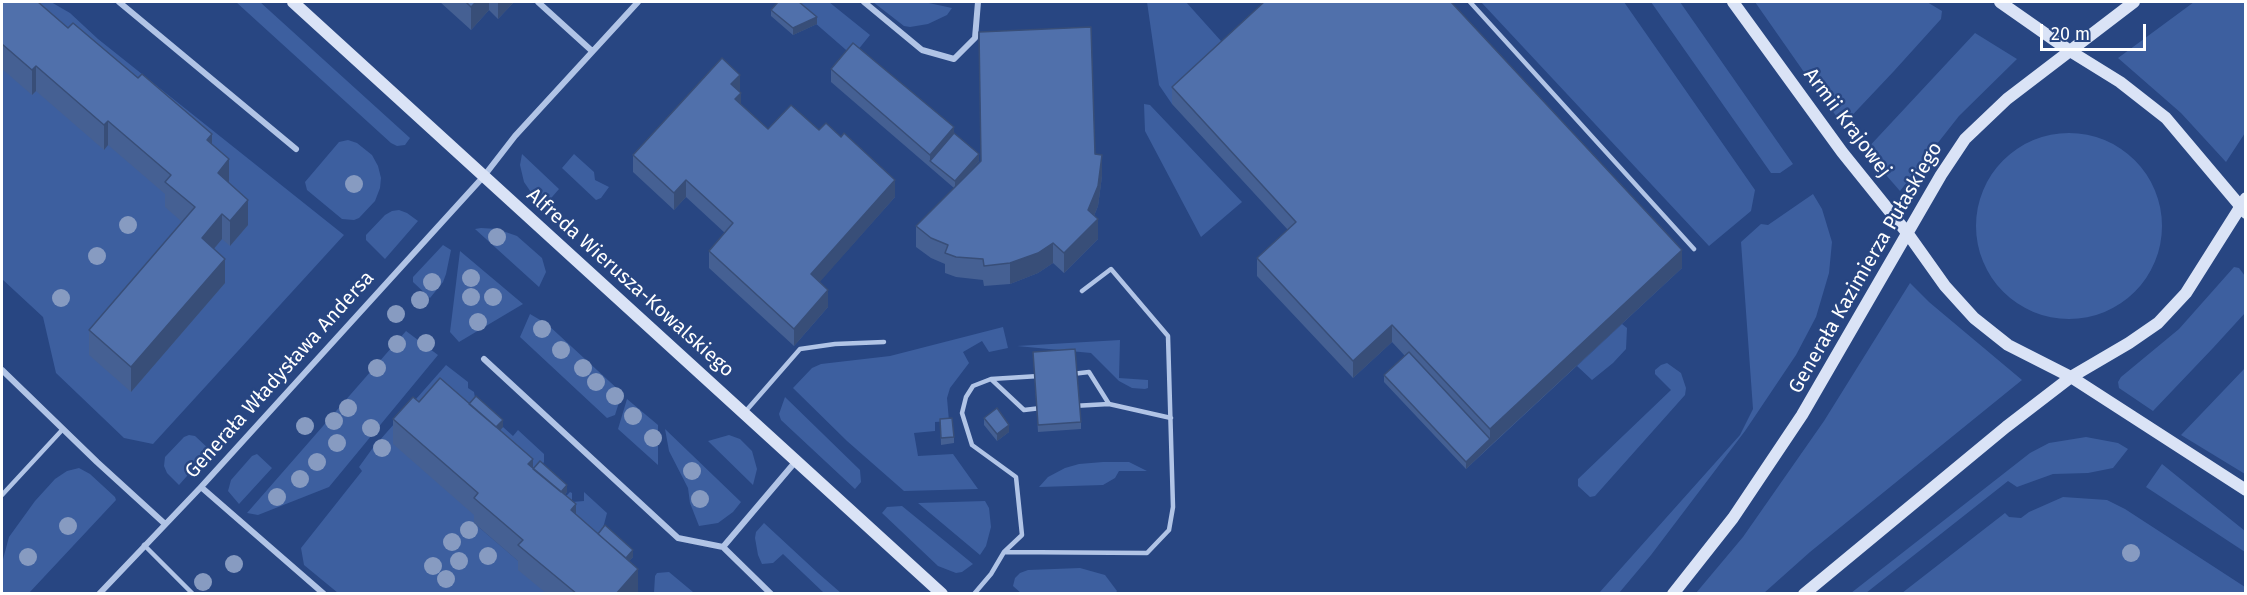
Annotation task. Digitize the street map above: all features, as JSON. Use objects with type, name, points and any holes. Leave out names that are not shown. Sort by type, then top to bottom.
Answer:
[{"type":"main road","name":"Alfreda Wierusza-Kowalskiego","points":[[293,2],[942,594]]},
{"type":"main road","name":"Armii Krajowej","points":[[1733,2],[1842,152],[1908,234],[1945,286],[1974,318],[2008,345],[2071,377],[2246,490]]},
{"type":"main road","points":[[1804,594],[2006,427],[2071,377],[2158,323],[2186,293],[2244,206],[2166,118],[2120,82],[2070,51],[2000,2]]},
{"type":"main road","name":"Generała Kazimierza Pułaskiego","points":[[1673,594],[1733,518],[1802,415],[1965,139],[2007,99],[2134,2]]},
{"type":"street","points":[[119,2],[296,148]]},
{"type":"street","points":[[538,2],[592,51]]},
{"type":"street","name":"Generała Władysława Andersa","points":[[99,594],[201,487],[484,176],[515,136],[638,2]]},
{"type":"street","points":[[864,2],[922,50],[954,59],[975,38],[978,2]]},
{"type":"street","points":[[484,359],[678,538],[723,548],[771,594]]},
{"type":"street","points":[[2,370],[165,524]]},
{"type":"street","points":[[723,548],[797,460]]},
{"type":"street","points":[[201,487],[324,594]]},
{"type":"lane","points":[[1470,2],[1694,249]]},
{"type":"lane","points":[[1004,552],[1147,553],[1169,530],[1173,507],[1168,336],[1111,269],[1082,291]]},
{"type":"lane","points":[[744,414],[800,349],[835,344],[884,342]]},
{"type":"lane","points":[[1067,374],[1089,372],[1109,404]]},
{"type":"lane","points":[[974,594],[991,574],[1004,552],[1022,534],[1016,477],[972,445],[962,414],[966,397],[973,386],[991,379],[1045,375]]},
{"type":"lane","points":[[991,379],[1024,410],[1047,408]]},
{"type":"lane","points":[[1069,406],[1109,404],[1171,417]]},
{"type":"lane","points":[[2,495],[63,429]]},
{"type":"lane","points":[[144,545],[193,594]]},
{"type":"shaded area","points":[[2,2],[51,2],[70,13],[98,39],[344,235],[153,444],[124,438],[56,373],[43,317],[2,279]]},
{"type":"shaded area","points":[[236,2],[260,2],[410,138],[405,145],[397,146],[391,143]]},
{"type":"shaded area","points":[[791,2],[829,2],[870,35],[853,56]]},
{"type":"shaded area","points":[[873,2],[924,2],[952,8],[947,15],[928,24],[910,27],[904,26]]},
{"type":"shaded area","points":[[1147,2],[1186,2],[1230,51],[1172,104],[1159,85]]},
{"type":"shaded area","points":[[1481,2],[1624,2],[1755,190],[1751,211],[1709,246]]},
{"type":"shaded area","points":[[1651,2],[1680,2],[1793,164],[1780,173],[1771,173]]},
{"type":"shaded area","points":[[1755,2],[1927,2],[1942,11],[1941,19],[1843,125]]},
{"type":"shaded area","points":[[2194,2],[2245,2],[2245,133],[2226,162],[2181,113],[2118,58]]},
{"type":"shaded area","points":[[1975,33],[2017,59],[1959,116],[1900,191],[1865,151]]},
{"type":"shaded area","points":[[1144,104],[1150,105],[1242,202],[1201,237],[1145,131]]},
{"type":"shaded area","points":[[2069,133],[2105,140],[2135,160],[2155,190],[2162,226],[2155,262],[2135,292],[2105,312],[2069,319],[2033,312],[2003,292],[1983,262],[1976,226],[1983,190],[2003,160],[2033,140]]},
{"type":"shaded area","points":[[348,140],[357,143],[372,155],[381,178],[375,201],[359,218],[354,220],[342,219],[307,190],[305,182],[339,142]]},
{"type":"shaded area","points":[[522,154],[559,189],[546,204],[537,201],[524,182],[520,165]]},
{"type":"shaded area","points":[[574,154],[594,172],[595,180],[609,187],[601,198],[596,200],[562,168]]},
{"type":"shaded area","points":[[1813,194],[1822,209],[1832,242],[1829,273],[1816,317],[1796,355],[1745,431],[1651,555],[1619,593],[1599,593],[1740,435],[1753,409],[1741,242],[1761,224],[1768,225]]},
{"type":"shaded area","points":[[399,210],[418,221],[385,259],[366,240],[366,235],[385,215]]},
{"type":"shaded area","points":[[475,229],[497,229],[517,236],[542,258],[546,272],[539,287]]},
{"type":"shaded area","points":[[443,245],[451,250],[446,274],[443,282],[430,298],[413,282],[413,277]]},
{"type":"shaded area","points":[[460,251],[523,304],[459,342],[450,332]]},
{"type":"shaded area","points":[[2234,267],[2239,268],[2245,276],[2245,313],[2213,348],[2153,411],[2119,388],[2118,382],[2121,377],[2179,329]]},
{"type":"shaded area","points":[[1910,283],[1929,302],[2022,380],[1810,552],[1764,593],[1696,593],[1743,537],[1824,421]]},
{"type":"shaded area","points":[[530,314],[547,324],[622,393],[615,415],[607,418],[520,337]]},
{"type":"shaded area","points":[[1622,324],[1627,328],[1626,349],[1592,380],[1577,366]]},
{"type":"shaded area","points":[[1003,327],[1008,348],[989,352],[982,341],[963,352],[969,363],[950,388],[947,398],[949,421],[935,422],[935,431],[914,433],[918,456],[953,454],[978,489],[904,491],[847,441],[793,388],[812,368],[821,364],[890,356]]},
{"type":"shaded area","points":[[406,331],[438,355],[329,487],[258,515],[247,513]]},
{"type":"shaded area","points":[[1120,340],[1119,378],[1148,380],[1148,388],[1132,388],[1119,381],[1091,353],[1017,346]]},
{"type":"shaded area","points":[[1667,363],[1681,373],[1686,388],[1685,395],[1595,496],[1590,497],[1578,486],[1578,479],[1671,390],[1655,374],[1655,370]]},
{"type":"shaded area","points":[[446,365],[468,382],[468,388],[474,392],[476,403],[478,518],[474,523],[523,565],[547,593],[338,593],[304,565],[301,548],[362,471],[359,467],[372,449]]},
{"type":"shaded area","points":[[2245,368],[2245,474],[2181,435]]},
{"type":"shaded area","points":[[785,397],[860,470],[861,482],[855,489],[781,420],[779,414]]},
{"type":"shaded area","points":[[627,399],[658,425],[658,465],[618,429]]},
{"type":"shaded area","points":[[503,427],[513,436],[518,430],[544,454],[544,462],[529,481],[488,443]]},
{"type":"shaded area","points":[[665,429],[741,502],[733,512],[718,523],[699,526],[690,503],[688,488],[669,451]]},
{"type":"shaded area","points":[[729,435],[740,439],[752,451],[757,469],[753,485],[708,441]]},
{"type":"shaded area","points":[[195,436],[210,450],[179,485],[167,473],[164,466],[165,457],[184,437]]},
{"type":"shaded area","points":[[2086,437],[2118,443],[2128,449],[2113,468],[2088,473],[2053,474],[2017,487],[2008,481],[1866,593],[1851,593],[2030,453],[2049,443]]},
{"type":"shaded area","points":[[257,454],[272,468],[239,504],[228,491],[231,480],[252,456]]},
{"type":"shaded area","points":[[1103,462],[1129,462],[1147,471],[1119,471],[1115,478],[1103,485],[1039,487],[1048,477],[1065,468]]},
{"type":"shaded area","points":[[2162,464],[2245,531],[2245,552],[2146,487]]},
{"type":"shaded area","points":[[79,468],[90,474],[116,500],[29,593],[2,593],[2,563],[9,537],[35,501],[55,479],[67,471]]},
{"type":"shaded area","points":[[570,492],[572,502],[584,501],[584,492],[607,513],[602,532],[587,549],[553,510]]},
{"type":"shaded area","points":[[2063,497],[2107,500],[2125,509],[2245,587],[2245,593],[1902,593],[2005,513],[2009,517],[2021,518]]},
{"type":"shaded area","points":[[985,501],[989,508],[991,527],[986,546],[980,555],[918,503]]},
{"type":"shaded area","points":[[902,506],[973,564],[962,572],[956,573],[938,566],[882,513],[887,507]]},
{"type":"shaded area","points":[[764,523],[841,593],[824,593],[783,554],[773,563],[762,564],[755,538],[756,532]]},
{"type":"shaded area","points":[[1080,568],[1105,575],[1117,591],[1115,594],[1022,594],[1013,586],[1015,578],[1028,570]]},
{"type":"shaded area","points":[[669,572],[693,593],[654,593],[657,573]]},
{"type":"building","points":[[2,2],[38,2],[68,28],[73,23],[138,78],[142,74],[212,134],[207,140],[229,159],[218,173],[248,200],[230,221],[222,214],[202,238],[225,259],[131,367],[89,330],[195,207],[165,182],[171,175],[108,121],[104,125],[36,66],[32,70],[2,44]]},
{"type":"building","points":[[466,2],[476,2],[471,7]]},
{"type":"building","points":[[778,2],[799,2],[817,17],[793,28],[771,10]]},
{"type":"building","points":[[1264,2],[1451,2],[1682,250],[1490,429],[1392,325],[1353,361],[1257,258],[1296,222],[1172,87]]},
{"type":"building","points":[[1091,27],[1095,154],[1102,155],[1098,186],[1088,210],[1098,219],[1064,253],[1053,243],[1038,253],[1010,263],[984,266],[983,259],[956,257],[945,253],[948,245],[931,238],[916,226],[981,161],[979,32]]},
{"type":"building","points":[[853,43],[954,127],[930,155],[831,69]]},
{"type":"building","points":[[722,58],[740,75],[731,84],[741,93],[735,99],[768,129],[791,105],[819,130],[826,123],[841,137],[844,133],[895,180],[811,274],[828,290],[794,329],[709,251],[733,223],[686,180],[674,193],[633,155]]},
{"type":"building","points":[[954,133],[979,154],[955,181],[930,161]]},
{"type":"building","points":[[1075,349],[1081,422],[1038,425],[1033,352]]},
{"type":"building","points":[[1409,352],[1490,439],[1466,462],[1384,375]]},
{"type":"building","points":[[440,378],[533,459],[528,464],[576,504],[571,510],[638,569],[616,594],[577,594],[518,545],[523,540],[474,498],[478,493],[393,419],[413,397],[419,402]]},
{"type":"building","points":[[476,396],[503,420],[496,427],[469,404]]},
{"type":"building","points":[[997,408],[1009,425],[997,434],[984,418]]},
{"type":"building","points":[[952,418],[954,437],[941,438],[940,419]]},
{"type":"building","points":[[540,461],[567,485],[561,492],[533,469]]},
{"type":"building","points":[[605,525],[633,550],[626,558],[598,534]]}]
